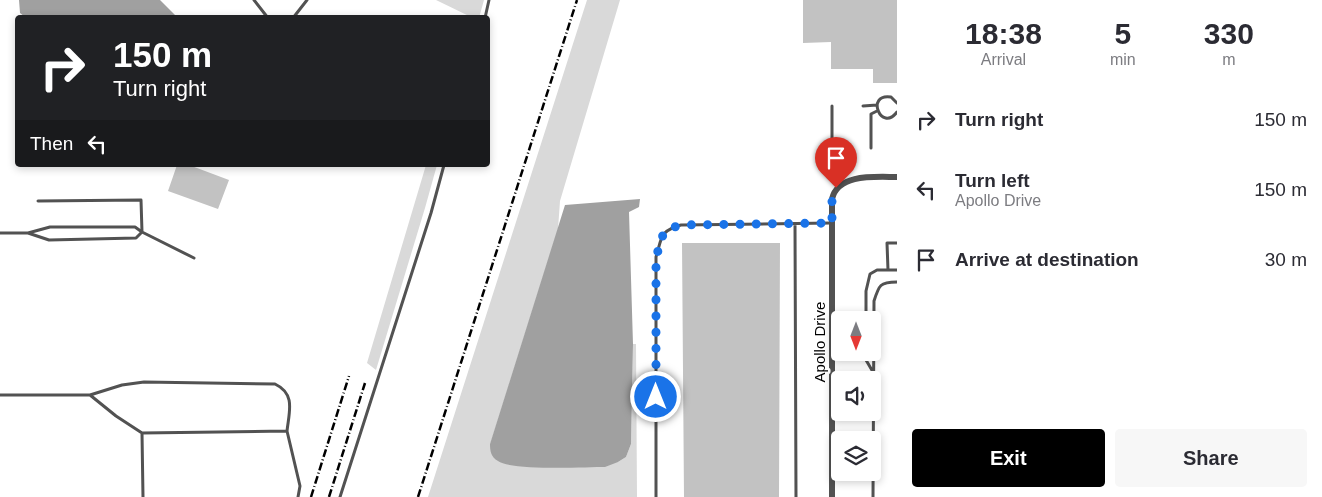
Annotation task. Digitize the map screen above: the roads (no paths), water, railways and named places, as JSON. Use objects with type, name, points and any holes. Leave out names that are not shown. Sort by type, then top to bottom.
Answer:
[{"type":"street","name":"Apollo Drive","points":[[832,497],[832,199],[836,188],[847,181],[897,177]]},
{"type":"lane","points":[[254,0],[266,15]]},
{"type":"lane","points":[[295,15],[307,0]]},
{"type":"lane","points":[[486,15],[489,0]]},
{"type":"lane","points":[[897,103],[888,96],[881,98],[877,105],[877,111],[882,116],[889,118],[897,112]]},
{"type":"lane","points":[[863,106],[877,105]]},
{"type":"lane","points":[[832,106],[832,148]]},
{"type":"lane","points":[[871,148],[871,114],[877,111]]},
{"type":"lane","points":[[340,497],[431,213],[443,167]]},
{"type":"lane","points":[[28,233],[50,240],[136,238],[142,232],[141,200],[38,201]]},
{"type":"lane","points":[[656,497],[656,258],[662,236],[667,228],[681,225],[832,223]]},
{"type":"lane","points":[[795,224],[796,497]]},
{"type":"lane","points":[[0,234],[28,233],[50,227],[135,227],[194,258]]},
{"type":"lane","points":[[888,270],[887,243],[897,243]]},
{"type":"lane","points":[[866,311],[866,291],[870,274],[877,270],[897,270]]},
{"type":"lane","points":[[873,371],[874,301],[878,288],[883,283],[897,282]]},
{"type":"lane","points":[[0,394],[90,395],[122,385],[144,382],[275,384],[282,387],[290,402],[287,432],[300,486],[298,497]]},
{"type":"lane","points":[[90,395],[116,416],[142,433],[287,432]]},
{"type":"lane","points":[[873,421],[873,497]]},
{"type":"lane","points":[[142,433],[142,497]]},
{"type":"railway","points":[[418,497],[577,0]]},
{"type":"railway","points":[[311,497],[349,376]]},
{"type":"railway","points":[[329,497],[365,383]]}]
